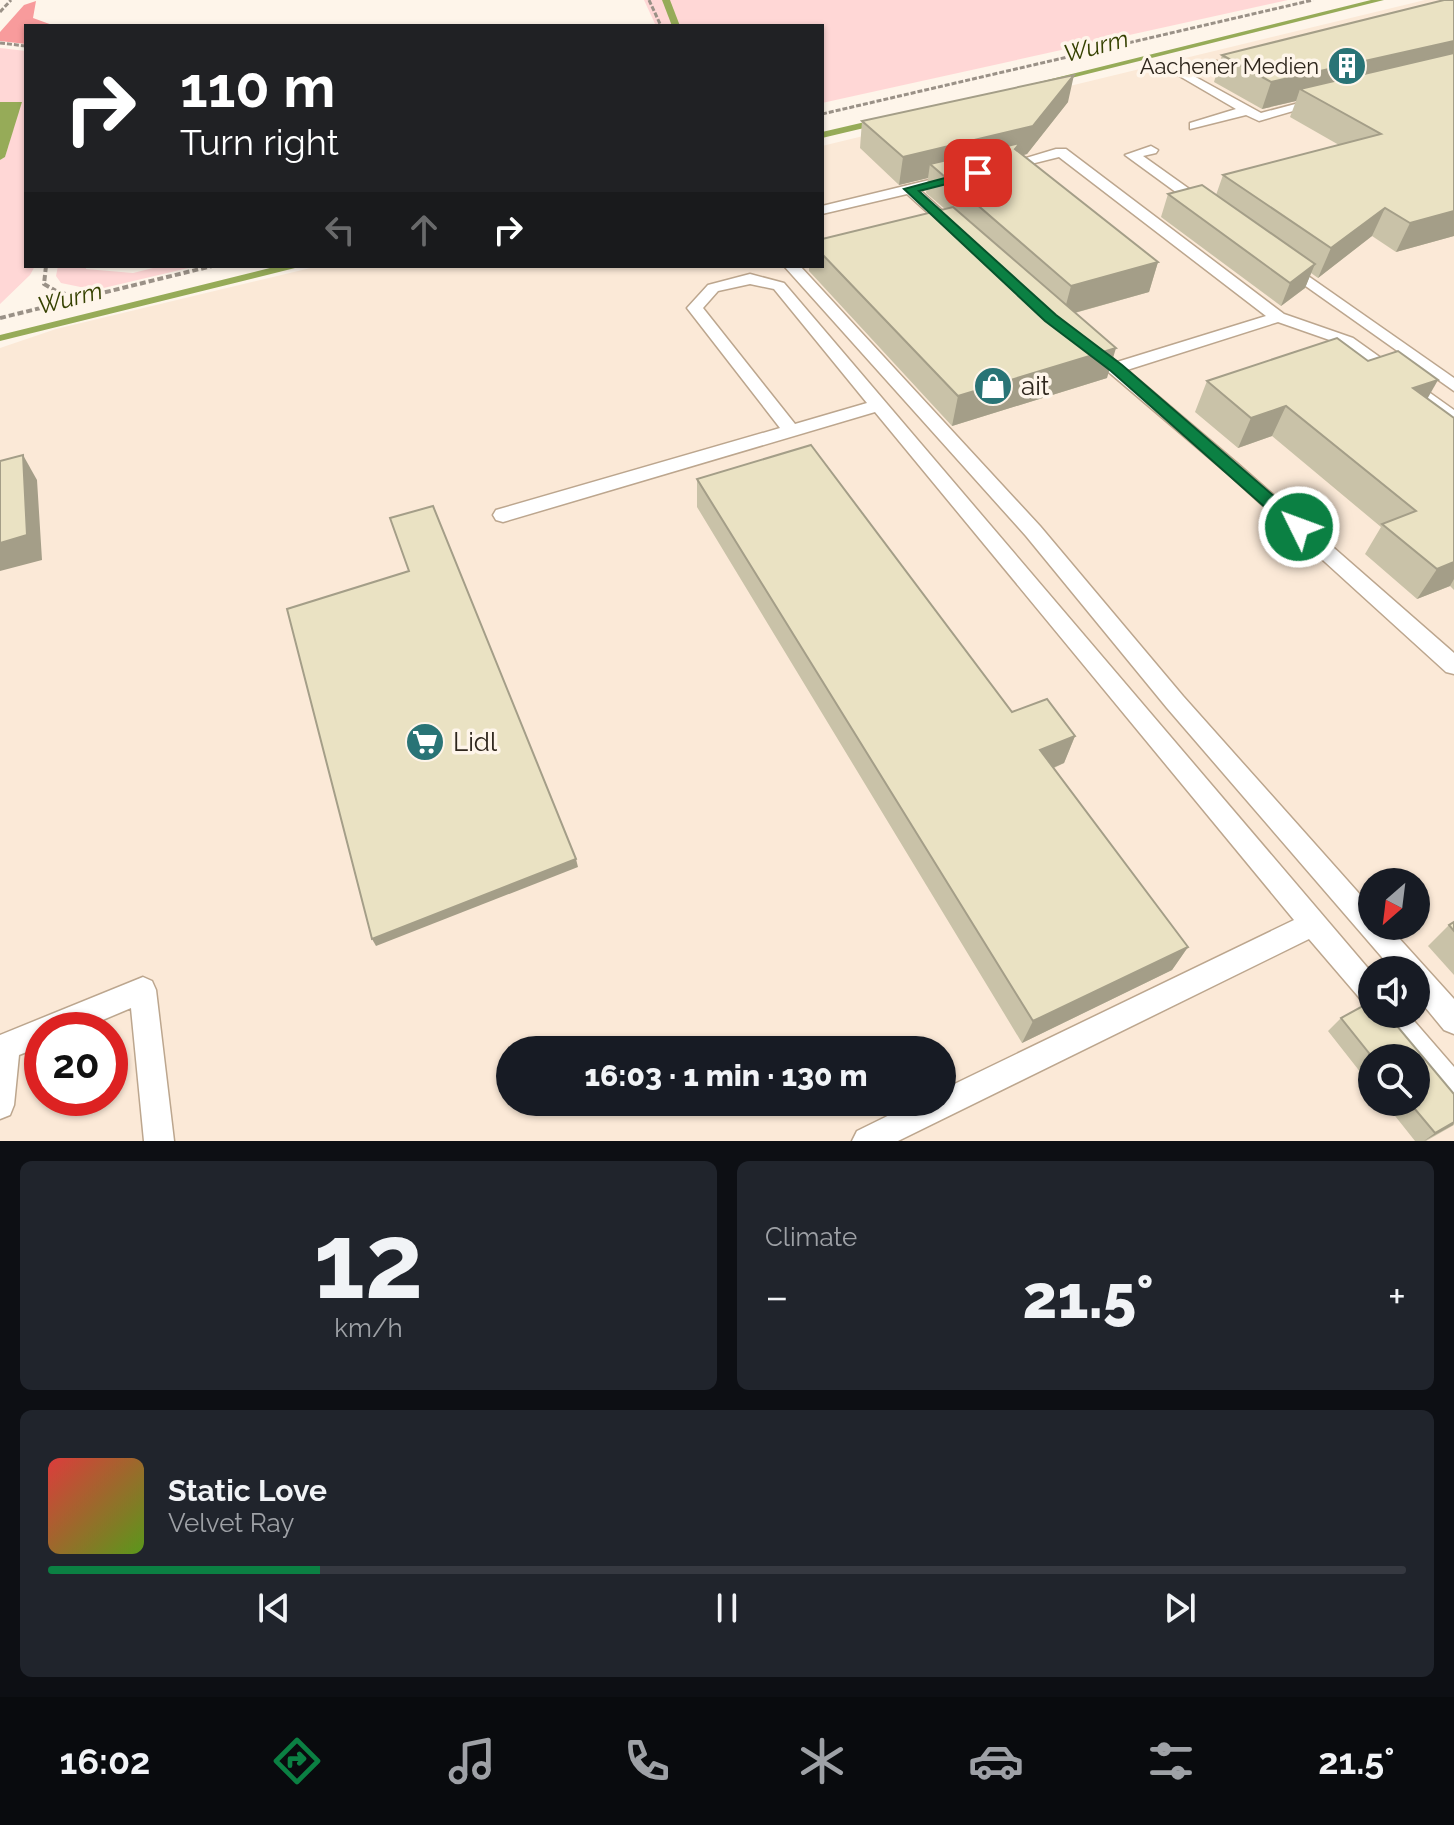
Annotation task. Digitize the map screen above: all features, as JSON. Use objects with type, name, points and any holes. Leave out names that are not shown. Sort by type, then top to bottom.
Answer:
[{"type":"lane","points":[[1217,65],[1182,74],[1259,117],[1334,98]]},
{"type":"lane","points":[[1195,126],[1248,110]]},
{"type":"lane","points":[[1151,150],[1132,155],[1221,219]]},
{"type":"lane","points":[[988,170],[1061,152],[1278,317],[1347,341],[1454,418]]},
{"type":"lane","points":[[824,210],[964,176]]},
{"type":"lane","points":[[910,189],[968,243]]},
{"type":"lane","points":[[1273,256],[1454,386]]},
{"type":"lane","points":[[794,268],[1033,531],[1175,702],[1398,956]]},
{"type":"lane","points":[[791,430],[695,308],[713,288],[750,279],[779,286],[1358,977]]},
{"type":"lane","points":[[1117,368],[1278,317]]},
{"type":"lane","points":[[1073,335],[1117,368],[1454,666]]},
{"type":"lane","points":[[503,515],[879,405]]},
{"type":"lane","points":[[867,1141],[1313,924]]},
{"type":"lane","points":[[90,1012],[143,990],[159,1141]]},
{"type":"lane","points":[[1430,992],[1454,1020]]},
{"type":"lane","points":[[1402,1028],[1454,1088]]},
{"type":"lane","points":[[0,1105],[6,1046],[24,1039]]},
{"type":"path","points":[[0,12],[11,0]]},
{"type":"path","points":[[649,0],[660,24]]},
{"type":"path","points":[[824,114],[1313,0]]},
{"type":"path","points":[[0,43],[24,46]]},
{"type":"path","points":[[46,268],[44,284],[58,292],[79,297]]},
{"type":"path","points":[[0,318],[203,268]]},
{"type":"shaded area","points":[[644,0],[1288,0],[824,103],[824,24],[655,24]]},
{"type":"shaded area","points":[[1425,0],[1454,0],[1454,1141],[0,1141],[0,348],[56,329],[311,268],[824,268],[824,146]]},
{"type":"shaded area","points":[[36,1],[33,18],[50,24],[24,24],[24,44],[0,41],[0,32],[24,5]]},
{"type":"shaded area","points":[[0,48],[24,51],[24,268],[34,268],[0,304],[0,160],[5,157],[21,102],[0,102]]},
{"type":"shaded area","points":[[0,102],[22,102],[5,157],[0,160]]},
{"type":"shaded area","points":[[58,268],[133,273],[153,268],[188,268],[95,290],[61,283],[56,276]]},
{"type":"building","points":[[1454,0],[1454,41],[1271,82],[1222,55]]},
{"type":"building","points":[[1454,53],[1454,211],[1410,223],[1385,208],[1331,248],[1223,175],[1381,134],[1300,89]]},
{"type":"building","points":[[1074,75],[1033,126],[903,157],[862,121]]},
{"type":"building","points":[[1020,143],[1015,149],[1158,262],[1071,286],[930,164]]},
{"type":"building","points":[[1202,185],[1315,264],[1290,283],[1168,194]]},
{"type":"building","points":[[953,207],[1116,348],[958,396],[824,256],[824,239]]},
{"type":"building","points":[[1337,338],[1368,361],[1398,351],[1438,380],[1413,388],[1454,418],[1454,562],[1437,569],[1382,524],[1416,511],[1286,406],[1251,418],[1207,381]]},
{"type":"building","points":[[811,445],[1012,712],[1047,699],[1075,736],[1040,750],[1188,947],[1033,1021],[697,479]]},
{"type":"building","points":[[23,455],[27,535],[0,543],[0,461]]},
{"type":"building","name":"Lidl","points":[[433,506],[576,859],[372,939],[287,609],[409,571],[390,518]]},
{"type":"building","points":[[1358,1009],[1358,1028],[1399,1028],[1412,1044],[1362,1044],[1341,1018]]},
{"type":"building","points":[[1430,1065],[1454,1094],[1454,1122],[1435,1133],[1421,1116],[1430,1116]]},
{"type":"waterway","points":[[666,0],[675,24]]},
{"type":"waterway","name":"Wurm","points":[[1015,89],[1380,0]]},
{"type":"waterway","name":"Wurm","points":[[824,135],[878,122]]},
{"type":"waterway","name":"Wurm","points":[[0,338],[283,268]]},
{"type":"place","name":"Aachener Medien","points":[[1347,66]]},
{"type":"place","name":"ait","points":[[993,386]]},
{"type":"place","name":"Lidl","points":[[425,742]]},
{"type":"route","points":[[978,173],[910,189],[1051,318],[1117,368],[1299,527]]}]
